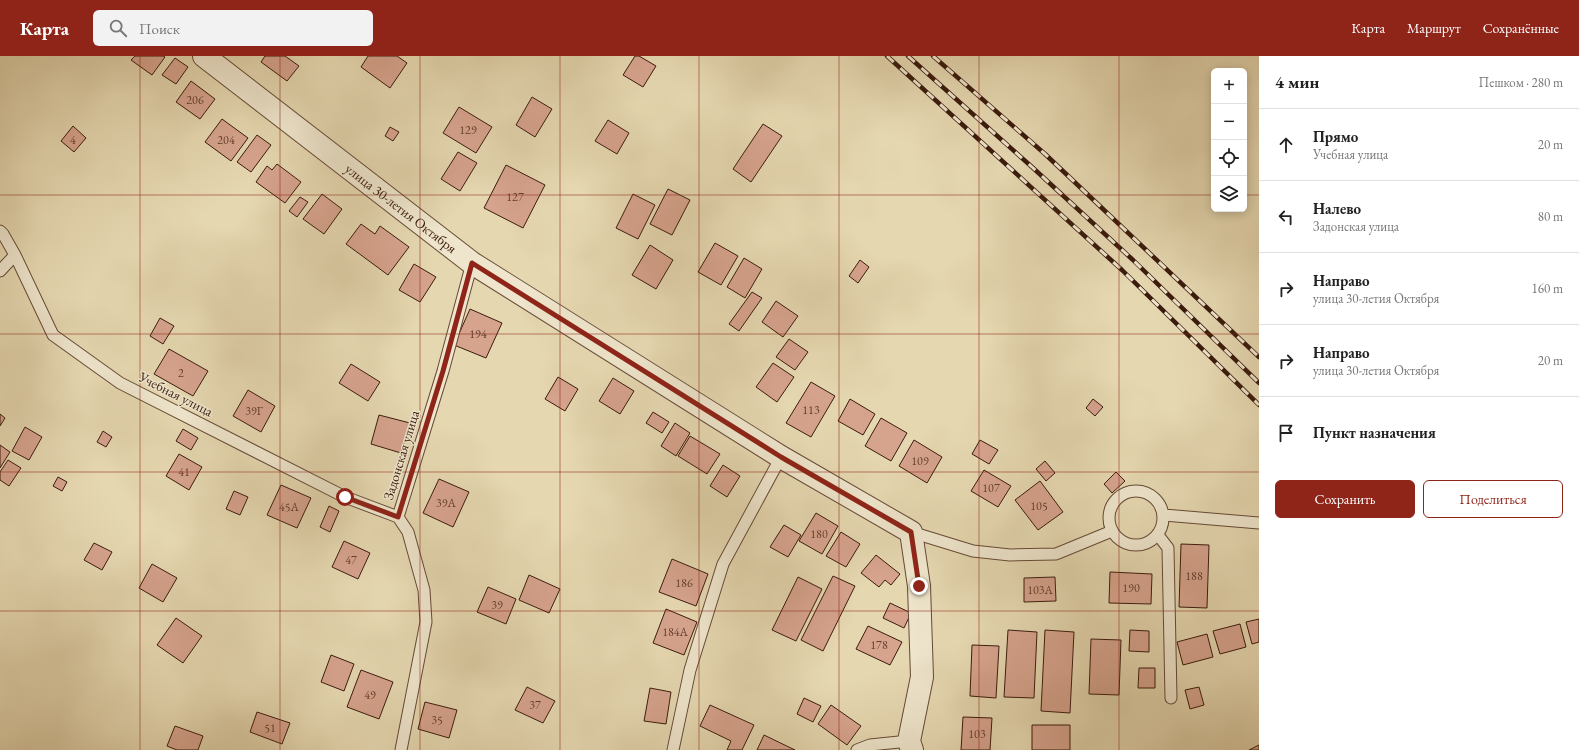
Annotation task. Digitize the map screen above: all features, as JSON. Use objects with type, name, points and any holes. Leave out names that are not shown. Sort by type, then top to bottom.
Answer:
[{"type":"street","name":"улица 30-летия Октября","points":[[204,56],[472,263],[781,457],[911,532]]},
{"type":"street","points":[[911,532],[919,586],[922,677],[911,745]]},
{"type":"lane","name":"Учебная улица","points":[[0,231],[15,255],[53,335],[120,383],[345,497],[398,517]]},
{"type":"lane","points":[[0,271],[15,255]]},
{"type":"lane","name":"Задонская улица","points":[[401,750],[426,622],[424,590],[408,532],[398,517],[443,371],[472,263]]},
{"type":"lane","points":[[672,750],[690,670],[723,564],[781,457]]},
{"type":"lane","points":[[1137,490],[1148,493],[1156,498],[1161,506],[1164,515],[1163,526],[1158,535],[1150,542],[1139,545],[1128,544],[1119,539],[1112,530],[1109,520],[1111,509],[1117,499],[1126,492],[1137,490]]},
{"type":"lane","points":[[1164,515],[1259,522]]},
{"type":"lane","points":[[911,532],[973,551],[1010,555],[1056,554],[1112,530]]},
{"type":"lane","points":[[1158,535],[1168,548],[1171,698]]},
{"type":"lane","points":[[857,750],[870,745],[911,745]]},
{"type":"building","points":[[135,56],[165,57],[152,75],[131,60]]},
{"type":"building","points":[[265,56],[285,56],[299,66],[287,81],[261,62]]},
{"type":"building","points":[[368,56],[397,56],[407,63],[390,88],[361,67]]},
{"type":"building","points":[[635,56],[639,56],[656,66],[643,87],[623,75]]},
{"type":"building","points":[[175,58],[188,67],[176,84],[162,75]]},
{"type":"building","points":[[191,81],[215,99],[200,119],[176,102]]},
{"type":"building","points":[[532,97],[552,109],[535,137],[516,125]]},
{"type":"building","points":[[459,107],[492,127],[476,153],[443,133]]},
{"type":"building","points":[[222,119],[248,138],[231,161],[205,142]]},
{"type":"building","points":[[608,120],[629,133],[617,154],[595,141]]},
{"type":"building","points":[[763,124],[782,136],[751,182],[733,169]]},
{"type":"building","points":[[73,126],[86,138],[74,152],[61,141]]},
{"type":"building","points":[[390,127],[399,132],[393,141],[385,136]]},
{"type":"building","points":[[257,135],[271,145],[251,172],[237,162]]},
{"type":"building","points":[[458,152],[477,163],[460,191],[441,179]]},
{"type":"building","points":[[277,164],[301,182],[285,203],[256,182],[267,166],[272,170]]},
{"type":"building","points":[[506,165],[545,185],[523,228],[484,208]]},
{"type":"building","points":[[668,189],[690,200],[672,235],[650,224]]},
{"type":"building","points":[[322,194],[342,209],[324,234],[303,219]]},
{"type":"building","points":[[633,194],[655,205],[638,239],[616,228]]},
{"type":"building","points":[[300,197],[308,202],[297,217],[289,211]]},
{"type":"building","points":[[361,224],[375,234],[380,226],[409,247],[388,275],[346,244]]},
{"type":"building","points":[[715,243],[738,256],[721,285],[698,272]]},
{"type":"building","points":[[650,245],[673,260],[656,289],[632,275]]},
{"type":"building","points":[[744,258],[762,269],[745,298],[727,287]]},
{"type":"building","points":[[860,260],[869,267],[858,283],[849,276]]},
{"type":"building","points":[[414,264],[436,277],[420,302],[399,290]]},
{"type":"building","points":[[752,292],[762,298],[739,331],[729,324]]},
{"type":"building","points":[[776,301],[798,316],[783,337],[762,322]]},
{"type":"building","points":[[470,309],[502,323],[486,358],[454,345]]},
{"type":"building","points":[[160,318],[174,326],[163,344],[150,336]]},
{"type":"building","points":[[789,339],[808,352],[795,370],[776,357]]},
{"type":"building","points":[[169,349],[208,371],[193,396],[154,374]]},
{"type":"building","points":[[773,363],[794,377],[777,402],[756,387]]},
{"type":"building","points":[[351,364],[380,382],[368,401],[339,383]]},
{"type":"building","points":[[558,377],[578,389],[565,411],[545,399]]},
{"type":"building","points":[[613,378],[634,391],[620,414],[599,401]]},
{"type":"building","points":[[811,382],[835,396],[811,437],[786,423]]},
{"type":"building","points":[[248,390],[275,406],[261,432],[233,416]]},
{"type":"building","points":[[850,399],[875,414],[863,435],[838,421]]},
{"type":"building","points":[[1093,399],[1103,407],[1095,416],[1086,408]]},
{"type":"building","points":[[653,412],[669,422],[662,433],[646,423]]},
{"type":"building","points":[[0,414],[5,418],[0,426]]},
{"type":"building","points":[[379,415],[410,423],[401,453],[371,444]]},
{"type":"building","points":[[881,418],[907,433],[891,461],[865,446]]},
{"type":"building","points":[[675,423],[690,433],[676,456],[661,446]]},
{"type":"building","points":[[25,427],[42,437],[29,460],[12,451]]},
{"type":"building","points":[[183,429],[198,438],[191,450],[176,441]]},
{"type":"building","points":[[103,431],[112,437],[106,447],[97,442]]},
{"type":"building","points":[[690,436],[720,454],[707,474],[678,456]]},
{"type":"building","points":[[914,440],[942,457],[927,483],[899,466]]},
{"type":"building","points":[[980,440],[998,450],[989,464],[972,454]]},
{"type":"building","points":[[0,445],[10,452],[0,468]]},
{"type":"building","points":[[179,454],[202,467],[189,490],[166,476]]},
{"type":"building","points":[[8,460],[21,468],[9,486],[0,480],[0,472]]},
{"type":"building","points":[[1045,461],[1055,473],[1046,481],[1036,469]]},
{"type":"building","points":[[723,465],[740,476],[727,497],[710,486]]},
{"type":"building","points":[[984,470],[1011,486],[998,507],[971,491]]},
{"type":"building","points":[[1116,472],[1125,481],[1112,493],[1104,484]]},
{"type":"building","points":[[58,477],[67,482],[62,491],[53,486]]},
{"type":"building","points":[[439,479],[469,492],[453,527],[423,513]]},
{"type":"building","points":[[1040,481],[1063,512],[1038,530],[1015,500]]},
{"type":"building","points":[[281,485],[311,498],[297,528],[267,515]]},
{"type":"building","points":[[234,491],[248,497],[240,515],[226,509]]},
{"type":"building","points":[[329,506],[339,511],[330,532],[320,527]]},
{"type":"building","points":[[816,513],[838,526],[822,554],[799,541]]},
{"type":"building","points":[[784,525],[801,535],[788,557],[770,547]]},
{"type":"building","points":[[841,532],[860,544],[846,567],[826,556]]},
{"type":"building","points":[[344,541],[370,553],[358,579],[332,567]]},
{"type":"building","points":[[94,543],[112,552],[102,570],[84,560]]},
{"type":"building","points":[[1181,544],[1209,545],[1207,608],[1179,607]]},
{"type":"building","points":[[876,555],[900,574],[891,585],[885,580],[879,587],[861,573]]},
{"type":"building","points":[[672,559],[708,574],[696,606],[659,592]]},
{"type":"building","points":[[152,564],[177,578],[163,602],[139,588]]},
{"type":"building","points":[[1110,572],[1152,574],[1151,604],[1109,603]]},
{"type":"building","points":[[529,575],[560,589],[549,613],[519,600]]},
{"type":"building","points":[[833,576],[855,586],[823,651],[801,640]]},
{"type":"building","points":[[798,577],[822,589],[796,641],[772,630]]},
{"type":"building","points":[[1055,577],[1056,601],[1024,602],[1024,578]]},
{"type":"building","points":[[488,587],[516,599],[506,624],[477,612]]},
{"type":"building","points":[[890,603],[911,613],[904,628],[883,618]]},
{"type":"building","points":[[666,609],[697,622],[684,655],[653,643]]},
{"type":"building","points":[[176,618],[202,636],[183,663],[157,645]]},
{"type":"building","points":[[1259,619],[1259,642],[1252,644],[1246,622]]},
{"type":"building","points":[[1240,624],[1246,647],[1220,654],[1213,631]]},
{"type":"building","points":[[868,626],[902,642],[890,665],[856,649]]},
{"type":"building","points":[[1008,630],[1037,632],[1034,698],[1004,697]]},
{"type":"building","points":[[1045,630],[1074,632],[1070,713],[1041,711]]},
{"type":"building","points":[[1130,630],[1149,631],[1149,652],[1129,651]]},
{"type":"building","points":[[1207,634],[1213,657],[1183,665],[1177,642]]},
{"type":"building","points":[[1091,639],[1121,640],[1119,695],[1089,694]]},
{"type":"building","points":[[972,645],[999,646],[996,698],[970,696]]},
{"type":"building","points":[[331,655],[354,664],[344,691],[321,682]]},
{"type":"building","points":[[1139,668],[1155,668],[1155,688],[1138,688]]},
{"type":"building","points":[[361,670],[393,682],[379,719],[347,707]]},
{"type":"building","points":[[527,687],[555,701],[543,723],[515,710]]},
{"type":"building","points":[[1199,687],[1204,705],[1190,709],[1185,690]]},
{"type":"building","points":[[650,688],[671,692],[666,724],[644,721]]},
{"type":"building","points":[[804,698],[821,706],[813,722],[797,714]]},
{"type":"building","points":[[425,702],[457,710],[449,738],[418,729]]},
{"type":"building","points":[[710,705],[754,725],[742,750],[727,750],[731,741],[700,726]]},
{"type":"building","points":[[831,705],[861,726],[847,745],[818,724]]},
{"type":"building","points":[[257,712],[290,723],[282,744],[250,732]]},
{"type":"building","points":[[963,717],[992,718],[990,750],[961,750]]},
{"type":"building","points":[[1032,725],[1070,725],[1070,750],[1032,750]]},
{"type":"building","points":[[175,726],[203,736],[198,750],[177,750],[167,746]]},
{"type":"building","points":[[764,735],[795,750],[757,750]]},
{"type":"building","points":[[1259,745],[1259,750],[1249,750]]},
{"type":"railway","points":[[887,56],[1122,270],[1259,405]]},
{"type":"railway","points":[[908,56],[1133,260],[1259,383]]},
{"type":"railway","points":[[933,56],[1045,154],[1259,357]]},
{"type":"route","points":[[345,497],[398,517],[443,371],[472,263],[781,457],[911,532],[919,586]]}]
